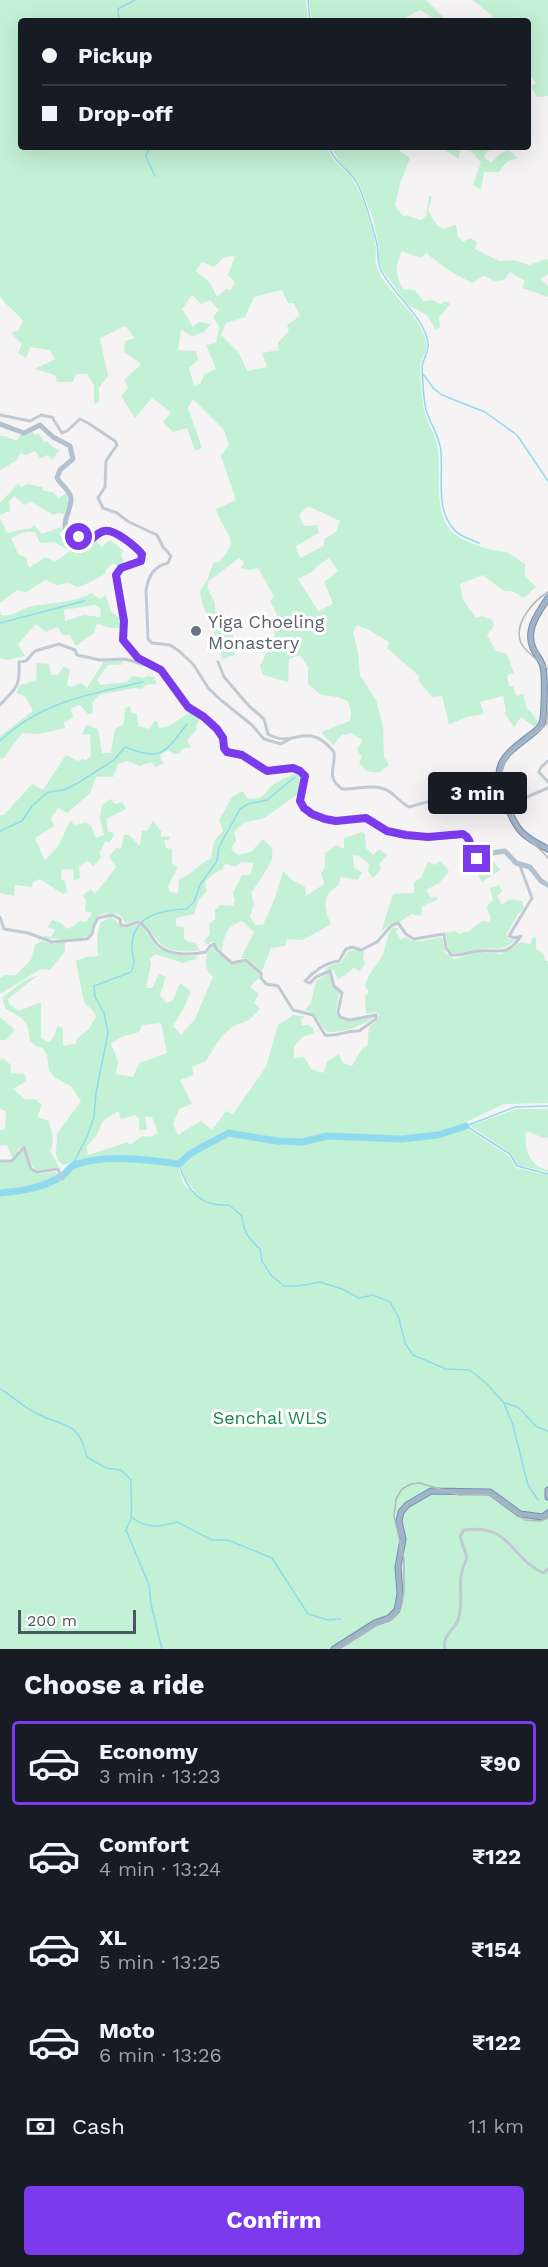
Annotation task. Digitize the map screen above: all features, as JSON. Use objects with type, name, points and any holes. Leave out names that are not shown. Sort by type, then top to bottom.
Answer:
[{"type":"highway","points":[[548,598],[530,631],[530,642],[543,665],[545,695],[543,722],[504,758],[500,764],[498,781],[520,832],[530,841],[548,849]]},
{"type":"highway","points":[[548,1490],[548,1497]]},
{"type":"highway","points":[[334,1649],[375,1623],[389,1618],[397,1610],[400,1594],[398,1567],[403,1539],[399,1521],[401,1512],[407,1505],[431,1491],[490,1492],[520,1514],[543,1516],[548,1513]]},
{"type":"main road","points":[[0,424],[24,433],[40,425],[53,437],[70,446],[73,459],[60,470],[57,478],[67,490],[71,501],[64,523],[66,531],[87,540],[109,530],[133,545],[142,554],[141,561],[121,568],[116,575],[124,621],[123,640],[138,658],[160,669],[184,704],[217,729],[223,738],[227,752],[242,755],[267,771],[293,768],[300,771],[305,776],[300,801],[304,808],[312,814],[336,821],[366,818],[387,831],[406,835],[428,837],[463,834],[469,839],[474,857],[480,859],[492,853],[505,851],[519,864],[530,867],[541,881],[548,885]]},
{"type":"street","points":[[0,415],[30,421],[41,415],[52,417],[62,433],[80,419],[115,441],[117,445],[106,461],[105,487],[98,498],[101,505],[129,522],[154,532],[171,556],[168,563],[153,570],[148,582],[146,590],[148,639],[152,643],[170,645],[193,664],[209,689],[233,712],[252,724],[264,739],[281,744],[298,735],[318,737],[334,752],[332,778],[334,783],[342,789],[364,787],[388,791],[402,804],[409,807],[457,797],[497,806],[508,805],[548,788]]},
{"type":"street","points":[[0,705],[18,685],[19,663],[31,657],[34,651],[59,644],[75,650],[77,655],[100,660],[125,659],[160,669]]},
{"type":"street","points":[[218,662],[224,677],[249,706],[264,719],[268,734],[284,740],[290,739]]},
{"type":"street","points":[[548,761],[539,772],[548,782]]},
{"type":"street","points":[[0,917],[4,929],[28,933],[52,942],[87,939],[92,934],[98,918],[112,915],[120,919],[121,925],[126,926],[138,922],[143,924],[159,946],[183,954],[206,952],[214,944],[217,950],[232,963],[246,960],[253,964],[261,973],[261,978],[266,984],[278,986],[292,1010],[313,1015],[326,1035],[333,1036],[352,1030],[359,1031],[376,1019],[376,1015],[350,1020],[340,1017],[338,1012],[342,993],[334,986],[330,971],[325,971],[310,983],[305,981],[311,975],[330,962],[339,962],[346,950],[352,947],[361,950],[377,942],[392,925],[398,923],[406,934],[414,939],[444,934],[446,948],[451,956],[479,951],[502,952],[517,942],[520,936],[515,938],[509,936],[532,898],[519,864]]},
{"type":"street","points":[[0,1161],[12,1161],[24,1148],[31,1169],[37,1172],[58,1169],[63,1179]]},
{"type":"street","points":[[445,1649],[447,1635],[458,1621],[462,1601],[459,1584],[461,1569],[467,1558],[460,1536],[464,1530],[479,1528],[494,1532],[507,1540],[536,1570],[543,1573],[548,1569]]},
{"type":"green space","points":[[0,0],[306,0],[308,18],[18,18],[18,150],[328,150],[352,179],[360,193],[373,232],[378,270],[423,332],[426,349],[420,367],[421,390],[425,413],[437,446],[439,500],[448,527],[461,538],[472,543],[511,554],[525,564],[525,576],[536,587],[524,598],[512,591],[504,591],[483,575],[460,584],[463,600],[476,618],[482,616],[492,620],[494,626],[487,635],[496,651],[507,654],[514,673],[507,675],[509,686],[513,686],[516,696],[523,694],[527,709],[533,714],[538,724],[535,727],[521,717],[514,727],[505,714],[503,696],[480,702],[484,714],[449,724],[442,696],[432,697],[418,680],[419,676],[387,648],[389,642],[357,625],[353,632],[360,675],[376,700],[383,726],[384,757],[389,765],[379,773],[366,771],[359,763],[362,757],[357,750],[362,740],[352,733],[342,735],[333,745],[321,732],[350,721],[351,712],[348,701],[321,695],[308,684],[308,667],[300,655],[289,659],[288,682],[263,675],[260,666],[275,635],[274,626],[277,614],[270,601],[274,596],[258,568],[241,569],[244,562],[239,558],[209,581],[207,587],[215,603],[215,611],[225,621],[233,635],[235,655],[223,659],[200,592],[213,563],[219,562],[231,541],[216,509],[236,500],[221,456],[229,445],[224,430],[193,399],[188,408],[202,448],[195,451],[187,428],[173,432],[163,422],[171,412],[152,398],[135,418],[121,396],[128,388],[124,380],[141,364],[124,352],[125,341],[135,338],[125,326],[100,338],[108,376],[99,388],[99,402],[94,404],[94,385],[87,374],[76,374],[73,382],[57,382],[55,375],[35,369],[55,359],[50,350],[30,347],[26,358],[18,353],[22,344],[11,333],[19,330],[23,321],[0,296]],"holes":[[[235,256],[228,275],[235,282],[231,290],[226,289],[217,297],[210,283],[196,271],[202,262],[214,267],[223,258]],[[282,290],[288,303],[294,303],[300,316],[287,325],[289,331],[278,343],[279,350],[262,353],[267,367],[247,371],[239,353],[221,335],[226,323],[245,317],[254,297]],[[192,295],[201,304],[210,300],[219,310],[213,317],[219,326],[216,343],[206,345],[216,369],[204,374],[201,383],[194,386],[189,368],[198,360],[196,351],[178,350],[181,330],[192,336],[204,332],[211,324],[199,322],[193,327],[182,309]],[[308,506],[340,521],[336,532],[324,539],[324,546],[300,558],[296,546],[319,533],[317,525],[304,526],[299,515]],[[329,558],[338,571],[324,582],[333,604],[318,611],[298,579],[314,571]]]},
{"type":"green space","points":[[309,0],[426,0],[444,18],[433,18],[420,10],[405,18],[312,18]]},
{"type":"green space","points":[[472,0],[548,0],[548,96],[537,97],[531,86],[536,83],[531,76],[531,18],[492,18],[493,16]]},
{"type":"green space","points":[[333,150],[401,150],[410,158],[395,206],[404,217],[406,215],[421,220],[426,216],[429,196],[432,196],[428,210],[436,224],[443,229],[456,225],[458,237],[463,242],[470,238],[477,242],[475,249],[499,261],[514,260],[529,265],[548,259],[548,274],[541,279],[548,286],[548,297],[522,288],[525,281],[510,272],[504,280],[495,281],[484,276],[472,283],[450,271],[426,253],[421,258],[402,251],[397,270],[403,289],[415,290],[423,301],[432,300],[440,304],[446,301],[450,304],[439,318],[440,327],[436,330],[427,315],[408,305],[382,269],[378,259],[379,247],[373,218],[359,184]]},
{"type":"green space","points":[[445,150],[461,150],[458,159]]},
{"type":"green space","points":[[466,150],[493,150],[487,151],[484,157],[491,163],[508,150],[518,158],[507,163],[499,172],[484,172],[481,190],[473,185],[481,162],[471,151]]},
{"type":"green space","points":[[32,432],[35,435],[39,434],[44,442],[47,441],[60,450],[52,460],[48,455],[40,458],[35,451],[26,455],[20,453],[17,460],[0,470],[0,436],[17,441],[20,435]]},
{"type":"green space","points":[[18,484],[21,487],[28,484],[42,487],[44,491],[53,492],[59,498],[66,493],[69,503],[64,514],[53,515],[30,501],[25,505],[14,496],[9,501],[10,511],[0,515],[0,503]]},
{"type":"green space","points":[[0,518],[7,533],[30,529],[34,525],[42,534],[61,527],[63,530],[59,534],[64,541],[72,542],[78,538],[88,543],[97,541],[102,547],[110,540],[124,551],[121,554],[124,562],[118,566],[113,563],[105,574],[84,585],[77,587],[68,583],[57,585],[45,580],[26,592],[17,590],[0,603]],"holes":[[[25,532],[35,532],[40,543],[54,542],[70,551],[55,562],[46,557],[29,568],[26,558],[18,554],[11,538]]]},
{"type":"green space","points":[[91,593],[100,599],[106,595],[111,612],[120,618],[120,628],[97,624],[94,633],[76,646],[69,634],[63,636],[58,627],[46,632],[36,624],[18,644],[25,656],[7,660],[0,658],[0,610],[1,615],[10,615],[29,607],[86,596]],"holes":[[[95,605],[101,609],[100,617],[84,615],[65,621],[64,610]]]},
{"type":"green space","points":[[104,661],[123,661],[121,665],[108,665],[97,680],[100,685],[127,682],[132,676],[154,677],[157,684],[146,685],[142,689],[134,688],[99,695],[92,703],[93,713],[88,714],[80,705],[71,708],[73,718],[63,723],[66,728],[38,734],[22,733],[3,759],[0,758],[0,736],[33,711],[25,696],[16,693],[20,685],[36,680],[37,663],[49,664],[51,675],[58,675],[64,666],[70,670],[67,685],[71,687],[81,683],[87,688]]},
{"type":"green space","points":[[130,706],[131,713],[137,714],[138,726],[150,729],[154,721],[157,721],[159,728],[169,726],[190,712],[200,718],[197,729],[187,740],[191,747],[181,749],[180,754],[173,754],[169,750],[160,755],[163,764],[155,767],[151,762],[140,766],[128,761],[118,764],[113,777],[96,777],[90,793],[67,813],[58,808],[51,818],[54,826],[35,838],[45,861],[59,845],[70,821],[75,825],[86,822],[91,826],[96,838],[104,835],[100,818],[102,805],[111,799],[115,804],[122,802],[126,809],[106,819],[108,832],[114,835],[110,842],[105,842],[100,852],[101,858],[93,866],[88,861],[79,866],[80,878],[74,881],[73,869],[62,870],[61,879],[65,881],[67,892],[63,894],[40,879],[33,882],[32,887],[15,885],[14,896],[0,893],[0,815],[4,815],[32,784],[43,790],[66,755],[77,761],[83,759],[86,761],[91,755],[90,735],[82,734],[87,725],[98,729],[102,753],[111,753],[115,729],[124,724],[125,708]]},
{"type":"green space","points":[[299,772],[303,780],[298,794],[264,818],[243,823],[234,832],[236,840],[231,849],[238,855],[251,852],[263,839],[272,848],[271,861],[251,893],[254,904],[250,916],[255,925],[263,925],[283,871],[292,880],[305,887],[306,896],[324,884],[321,873],[325,867],[325,853],[336,845],[344,849],[344,838],[362,832],[365,834],[366,848],[373,855],[379,849],[387,855],[379,864],[381,869],[373,878],[368,871],[369,864],[359,856],[353,855],[354,868],[362,872],[358,880],[341,877],[338,886],[326,898],[326,908],[331,924],[303,940],[287,939],[285,946],[271,948],[262,971],[247,958],[241,958],[254,932],[242,921],[228,929],[221,952],[212,941],[208,945],[204,941],[210,934],[209,924],[215,919],[215,910],[220,905],[233,906],[235,901],[233,893],[242,875],[250,875],[254,863],[241,862],[235,867],[226,864],[223,866],[223,869],[214,873],[205,882],[207,891],[199,899],[194,914],[176,918],[176,926],[184,927],[184,938],[195,943],[200,950],[184,951],[167,948],[139,920],[125,923],[121,916],[109,913],[98,917],[90,934],[82,938],[43,938],[44,936],[51,937],[55,930],[48,927],[52,920],[61,923],[66,929],[79,921],[86,922],[92,913],[85,911],[86,901],[83,895],[91,889],[95,894],[116,867],[109,857],[116,848],[121,849],[124,835],[129,835],[140,846],[142,831],[148,830],[153,821],[161,831],[161,837],[169,836],[170,839],[164,841],[166,848],[172,849],[172,863],[178,867],[168,886],[170,892],[178,893],[179,879],[211,858],[214,841],[223,831],[219,820],[232,797],[243,791],[247,798],[259,798],[276,783]]},
{"type":"green space","points":[[440,861],[449,871],[439,883],[426,890],[431,898],[437,897],[437,900],[422,906],[421,916],[411,914],[400,922],[391,923],[381,932],[393,894],[414,893],[414,882],[421,878],[428,862],[435,865]]},
{"type":"green space","points":[[493,861],[500,870],[482,882],[476,872]]},
{"type":"green space","points":[[499,885],[502,891],[497,896],[502,905],[510,899],[522,901],[524,909],[518,914],[506,935],[508,939],[516,940],[501,948],[451,953],[446,933],[455,931],[459,934],[469,931],[482,921],[489,922],[491,918],[486,907],[493,900],[490,888]]},
{"type":"green space","points":[[111,917],[124,928],[138,925],[159,949],[184,956],[197,956],[196,959],[183,963],[155,954],[150,959],[146,988],[152,988],[159,974],[166,977],[160,995],[166,1003],[173,1000],[180,983],[191,991],[173,1026],[181,1035],[195,1019],[213,977],[206,962],[213,946],[216,952],[232,964],[247,961],[259,973],[259,978],[250,987],[259,994],[254,1003],[260,1009],[249,1020],[233,1026],[221,1037],[206,1061],[192,1067],[194,1075],[180,1080],[192,1104],[179,1109],[173,1124],[178,1135],[201,1121],[212,1130],[226,1111],[233,1114],[266,1067],[278,1025],[293,1015],[305,1016],[301,1019],[302,1025],[313,1028],[314,1033],[302,1037],[294,1047],[294,1058],[304,1057],[311,1069],[324,1073],[327,1062],[339,1054],[343,1063],[352,1066],[362,1049],[367,1046],[369,1028],[378,1019],[379,1015],[376,1012],[366,1014],[365,996],[369,992],[365,986],[382,956],[393,927],[398,929],[396,932],[401,940],[405,937],[419,941],[442,937],[445,953],[454,959],[479,952],[501,954],[521,942],[530,944],[533,937],[536,938],[536,949],[543,953],[548,961],[548,1103],[504,1104],[464,1123],[437,1132],[403,1136],[327,1134],[302,1139],[277,1138],[225,1130],[189,1151],[178,1162],[106,1158],[63,1165],[56,1154],[57,1134],[81,1101],[71,1086],[54,1077],[49,1070],[47,1055],[43,1048],[30,1041],[26,1024],[6,1009],[2,998],[24,981],[38,975],[8,999],[9,1004],[19,1011],[41,1002],[41,1038],[48,1042],[52,1040],[58,1026],[63,1028],[63,1046],[76,1044],[77,1038],[88,1030],[96,1017],[84,1002],[76,961],[98,956],[97,938],[100,923]],"holes":[[[161,1023],[167,1053],[139,1063],[133,1077],[116,1074],[118,1062],[111,1043],[139,1032],[142,1025]],[[118,1111],[121,1119],[135,1115],[139,1119],[139,1130],[147,1130],[145,1117],[152,1117],[158,1133],[150,1137],[143,1136],[129,1145],[128,1142],[88,1155],[86,1147],[96,1136],[103,1121]]]},
{"type":"green space","points":[[41,941],[53,944],[65,942],[65,951],[50,970],[41,969],[0,994],[0,978],[5,975],[16,975],[31,960],[35,945]]},
{"type":"green space","points":[[364,950],[363,960],[366,963],[359,971],[354,968],[338,980],[334,970],[324,970],[331,965],[341,963],[349,951]]},
{"type":"green space","points":[[329,973],[339,993],[336,1012],[339,1018],[352,1021],[374,1017],[352,1028],[327,1032],[314,1014],[305,1010],[311,1003],[316,981]]},
{"type":"green space","points":[[0,1017],[15,1030],[6,1040],[0,1040]]},
{"type":"green space","points":[[2,1058],[11,1065],[10,1073],[25,1074],[26,1081],[13,1089],[25,1099],[35,1099],[42,1105],[37,1117],[49,1121],[53,1139],[50,1151],[59,1167],[35,1169],[26,1148],[20,1147],[12,1158],[7,1145],[0,1146],[0,1130],[5,1129],[6,1111],[0,1109],[0,1061]]},
{"type":"green space","points":[[516,1109],[548,1109],[548,1137],[544,1138],[526,1131],[526,1138],[529,1156],[548,1172],[518,1165],[511,1153],[470,1126]]},
{"type":"green space","name":"Senchal WLS","points":[[466,1128],[509,1156],[516,1168],[548,1175],[548,1649],[0,1649],[0,1195],[26,1192],[43,1187],[59,1180],[75,1167],[86,1163],[112,1160],[178,1165],[183,1183],[191,1191],[195,1191],[186,1180],[181,1165],[191,1153],[229,1134],[278,1143],[302,1144],[328,1138],[402,1141],[439,1137]]},
{"type":"green space","points":[[23,1149],[30,1170],[39,1174],[56,1172],[57,1176],[41,1184],[0,1191],[0,1163],[12,1162]]},
{"type":"waterway","points":[[119,18],[118,9],[135,0]]},
{"type":"waterway","points":[[308,0],[310,18]]},
{"type":"waterway","points":[[148,150],[146,157],[155,176]]},
{"type":"waterway","points":[[330,150],[359,187],[378,247],[381,270],[425,332],[428,346],[422,368],[424,397],[427,413],[440,447],[444,510],[447,519],[457,533],[479,543]]},
{"type":"waterway","points":[[423,374],[434,389],[442,395],[485,412],[517,435],[548,481]]},
{"type":"waterway","points":[[0,623],[84,601]]},
{"type":"waterway","points":[[0,741],[15,728],[49,708],[85,696],[143,682]]},
{"type":"waterway","points":[[0,831],[22,821],[32,806],[48,792],[64,790],[78,783],[114,760],[125,747],[147,754],[161,752],[173,742],[187,724]]},
{"type":"waterway","points":[[73,1164],[94,1117],[96,1093],[108,1033],[104,1013],[95,997],[94,986],[131,972],[134,963],[133,938],[142,922],[157,913],[186,909],[194,902],[200,885],[217,861],[219,847],[240,809],[248,804],[267,800],[295,777]]},
{"type":"waterway","points":[[466,1126],[515,1107],[548,1106]]},
{"type":"waterway","points":[[466,1126],[510,1154],[517,1166],[548,1174]]},
{"type":"waterway","points":[[0,1193],[41,1186],[63,1175],[71,1167],[89,1161],[128,1159],[179,1164],[191,1153],[228,1133],[277,1141],[302,1142],[327,1136],[402,1139],[438,1135],[466,1126]]},
{"type":"waterway","points":[[179,1164],[190,1189],[202,1200],[219,1205],[229,1205],[242,1216],[245,1231],[260,1249],[262,1261],[271,1275],[284,1286],[320,1282],[342,1289],[359,1298],[373,1295],[390,1302],[399,1318],[405,1343],[413,1355],[446,1369],[470,1370],[487,1384],[504,1403],[513,1425],[528,1485],[538,1500]]},
{"type":"waterway","points":[[0,1389],[31,1411],[74,1431],[82,1441],[87,1457],[106,1468],[121,1470],[131,1480],[131,1517],[142,1524],[153,1526],[177,1522],[212,1540],[228,1540],[272,1558],[308,1614],[328,1620],[341,1619]]},
{"type":"waterway","points":[[505,1403],[518,1407],[537,1427],[548,1431]]},
{"type":"waterway","points":[[131,1519],[126,1530],[149,1585],[151,1604],[162,1649]]},
{"type":"railway","points":[[548,592],[536,601],[526,614],[519,636],[526,651],[548,669]]},
{"type":"railway","points":[[548,698],[547,724],[508,756],[502,775],[503,788],[517,826],[525,837],[548,858]]},
{"type":"railway","points":[[339,1649],[375,1626],[392,1619],[401,1608],[404,1591],[404,1559],[394,1516],[396,1499],[402,1489],[411,1484],[420,1483],[459,1495],[489,1494],[525,1520],[541,1521],[548,1518]]},
{"type":"place","name":"Yiga Choeling Monastery","points":[[196,631]]},
{"type":"route","points":[[79,537],[92,539],[103,531],[109,530],[133,545],[142,554],[141,561],[121,568],[116,575],[124,621],[123,640],[138,658],[161,670],[184,704],[217,729],[223,738],[225,751],[242,755],[267,771],[298,769],[305,776],[300,801],[304,808],[312,814],[336,821],[366,818],[382,829],[406,835],[428,837],[463,834],[469,839],[473,855],[477,859]]}]
